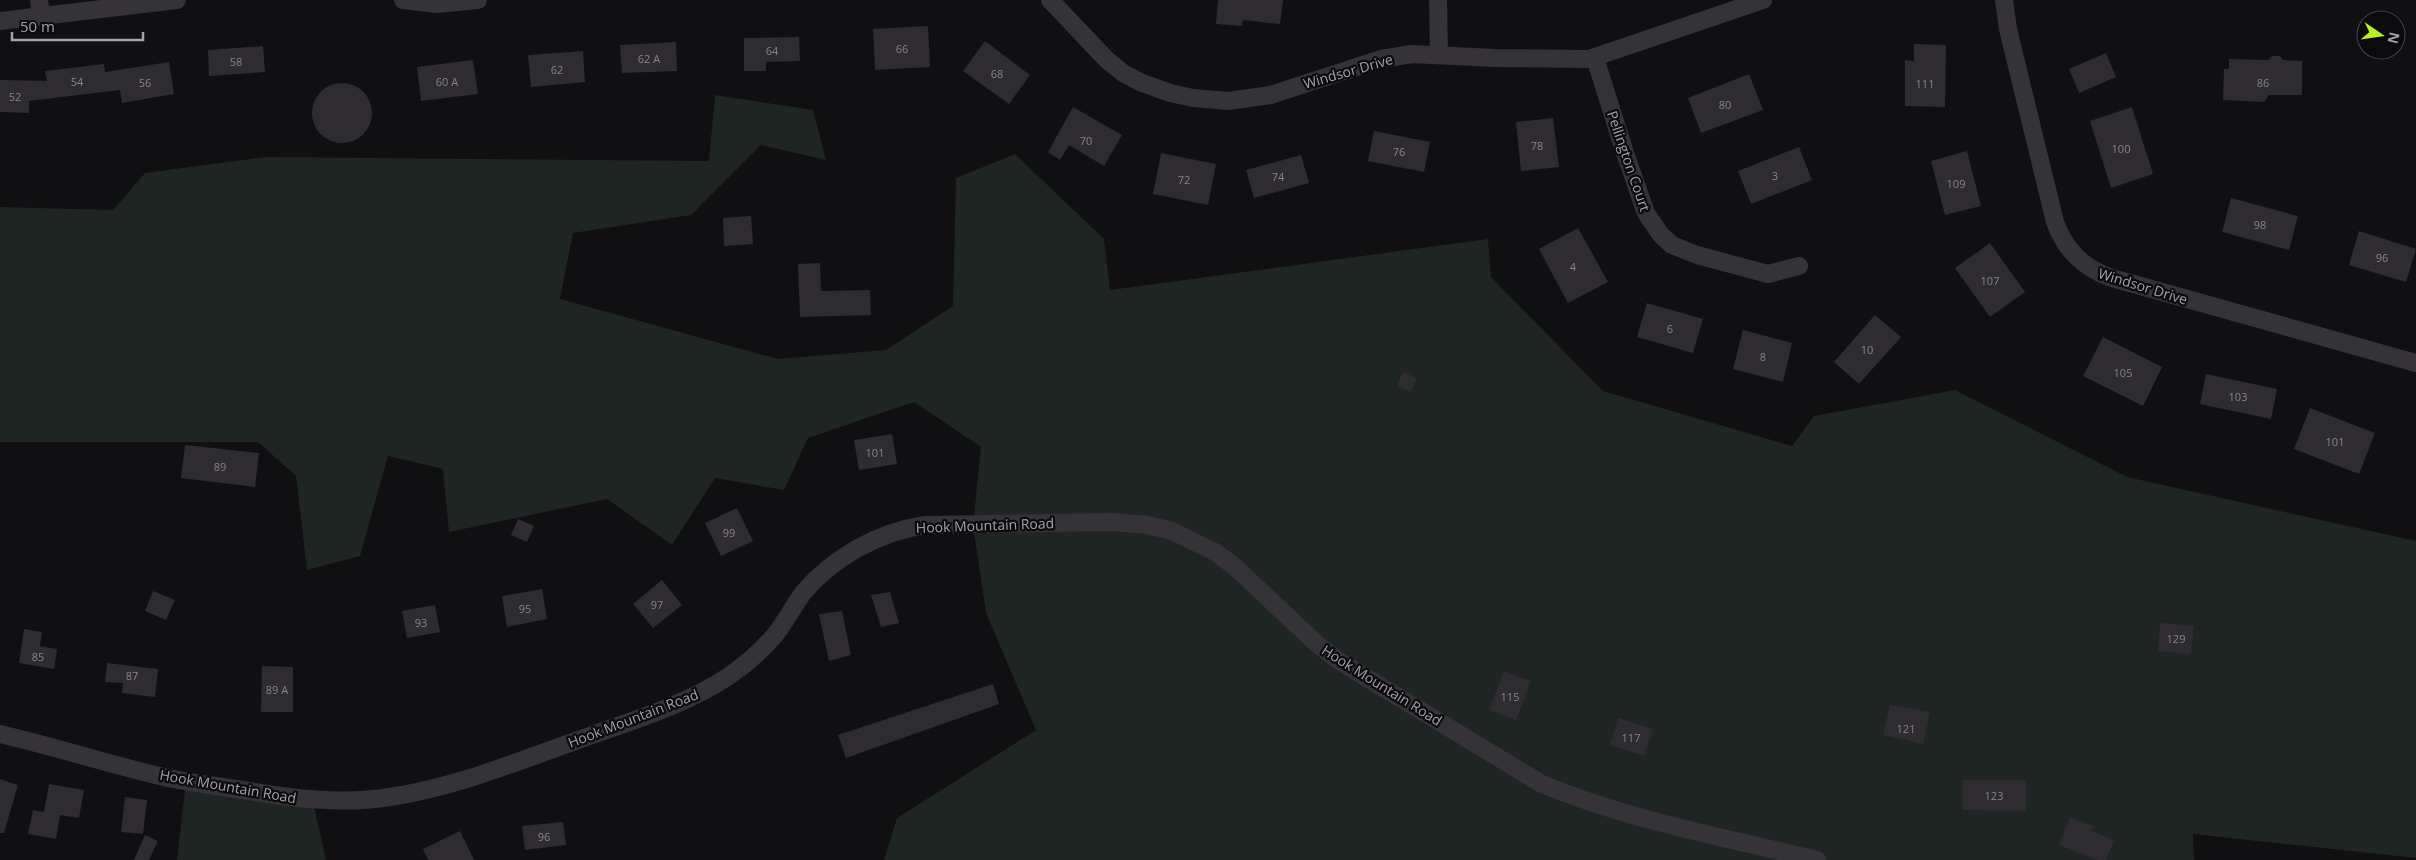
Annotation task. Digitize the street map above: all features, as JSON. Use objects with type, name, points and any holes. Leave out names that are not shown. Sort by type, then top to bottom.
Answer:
[{"type":"street","points":[[0,21],[40,8],[177,0]]},
{"type":"street","points":[[404,0],[438,4],[478,0]]},
{"type":"street","name":"Windsor Drive","points":[[1050,0],[1107,60],[1123,73],[1140,82],[1193,98],[1228,101],[1248,99],[1311,82],[1381,59],[1412,54],[1494,58],[1595,58],[1763,0]]},
{"type":"street","points":[[1438,0],[1439,55]]},
{"type":"street","name":"Windsor Drive","points":[[2004,0],[2008,29],[2055,222],[2060,237],[2072,254],[2090,269],[2112,278],[2416,363]]},
{"type":"street","name":"Pellington Court","points":[[1595,58],[1646,213],[1661,235],[1672,245],[1697,255],[1768,274],[1799,266]]},
{"type":"street","name":"Hook Mountain Road","points":[[0,734],[168,778],[295,799],[364,800],[423,791],[480,775],[666,708],[699,694],[730,676],[755,655],[774,636],[803,594],[819,576],[837,562],[878,537],[901,529],[925,525],[1113,522],[1148,525],[1172,531],[1215,552],[1234,566],[1317,644],[1340,661],[1540,782],[1572,797],[1635,815],[1817,860]]},
{"type":"shaded area","points":[[715,95],[813,110],[826,160],[761,145],[691,215],[573,233],[560,299],[778,359],[886,350],[953,306],[956,178],[1015,154],[1104,239],[1110,290],[1488,239],[1491,277],[1603,391],[1792,446],[1814,416],[1955,390],[2127,477],[2416,541],[2416,858],[2193,834],[2194,860],[884,860],[897,818],[1036,730],[986,613],[973,526],[981,447],[914,402],[808,438],[784,490],[715,478],[672,545],[607,499],[449,532],[443,469],[388,456],[360,556],[307,570],[296,476],[258,442],[0,442],[0,207],[113,210],[145,173],[266,157],[709,161]]},
{"type":"shaded area","points":[[186,781],[313,802],[326,860],[177,860]]},
{"type":"building","points":[[1218,0],[1283,0],[1280,24],[1243,20],[1242,26],[1216,24]]},
{"type":"building","points":[[928,26],[930,67],[875,70],[873,29]]},
{"type":"building","points":[[799,37],[800,61],[766,62],[766,71],[744,71],[744,38]]},
{"type":"building","points":[[985,41],[1030,75],[1009,104],[963,71]]},
{"type":"building","points":[[676,42],[677,71],[622,73],[620,45]]},
{"type":"building","points":[[1914,44],[1946,45],[1945,107],[1905,106],[1905,60],[1914,61]]},
{"type":"building","points":[[263,46],[265,72],[209,76],[208,50]]},
{"type":"building","points":[[583,51],[585,82],[531,87],[528,55]]},
{"type":"building","points":[[2106,53],[2116,77],[2079,93],[2069,69]]},
{"type":"building","points":[[2272,56],[2280,56],[2283,60],[2302,61],[2302,95],[2269,95],[2264,102],[2223,100],[2224,69],[2229,69],[2229,59],[2268,60]]},
{"type":"building","points":[[473,60],[478,94],[421,101],[417,67]]},
{"type":"building","points":[[169,62],[174,94],[122,103],[120,90],[29,101],[29,113],[0,112],[0,80],[47,81],[45,71],[104,64],[105,72]]},
{"type":"building","points":[[1749,74],[1763,110],[1701,133],[1688,98]]},
{"type":"building","points":[[342,83],[359,88],[367,96],[372,113],[367,130],[359,138],[342,143],[325,138],[317,130],[312,113],[317,96],[325,88]]},
{"type":"building","points":[[1073,107],[1122,135],[1104,166],[1069,145],[1060,160],[1048,152]]},
{"type":"building","points":[[2132,107],[2153,174],[2111,188],[2090,121]]},
{"type":"building","points":[[1553,118],[1559,167],[1521,171],[1516,122]]},
{"type":"building","points":[[1374,131],[1430,142],[1424,172],[1368,161]]},
{"type":"building","points":[[1799,147],[1812,180],[1751,204],[1738,171]]},
{"type":"building","points":[[1967,151],[1981,206],[1945,215],[1931,161]]},
{"type":"building","points":[[1161,153],[1216,164],[1208,205],[1153,194]]},
{"type":"building","points":[[1301,155],[1309,183],[1254,198],[1246,170]]},
{"type":"building","points":[[2231,198],[2298,216],[2289,250],[2222,232]]},
{"type":"building","points":[[751,216],[753,244],[724,246],[723,218]]},
{"type":"building","points":[[1578,228],[1608,282],[1568,303],[1539,249]]},
{"type":"building","points":[[2359,231],[2416,249],[2406,282],[2349,265]]},
{"type":"building","points":[[1990,243],[2025,292],[1990,317],[1955,268]]},
{"type":"building","points":[[820,263],[821,291],[870,290],[871,315],[800,317],[798,264]]},
{"type":"building","points":[[1647,303],[1703,319],[1693,353],[1637,337]]},
{"type":"building","points":[[1875,315],[1901,337],[1859,384],[1834,362]]},
{"type":"building","points":[[1743,330],[1792,343],[1783,382],[1733,369]]},
{"type":"building","points":[[2103,337],[2162,367],[2143,406],[2083,376]]},
{"type":"building","points":[[1403,372],[1417,378],[1411,392],[1397,386]]},
{"type":"building","points":[[2206,374],[2277,389],[2271,419],[2200,404]]},
{"type":"building","points":[[2310,408],[2375,433],[2359,474],[2294,449]]},
{"type":"building","points":[[892,434],[897,464],[859,470],[854,440]]},
{"type":"building","points":[[185,445],[259,453],[255,487],[181,478]]},
{"type":"building","points":[[737,508],[753,541],[721,556],[705,523]]},
{"type":"building","points":[[518,519],[534,526],[527,542],[511,535]]},
{"type":"building","points":[[662,580],[682,605],[653,628],[633,604]]},
{"type":"building","points":[[542,589],[547,619],[507,627],[502,596]]},
{"type":"building","points":[[153,591],[175,600],[166,620],[145,611]]},
{"type":"building","points":[[890,592],[899,623],[881,627],[871,595]]},
{"type":"building","points":[[435,605],[440,632],[407,638],[402,611]]},
{"type":"building","points":[[842,611],[851,655],[829,661],[819,614]]},
{"type":"building","points":[[2160,623],[2194,626],[2191,654],[2158,651]]},
{"type":"building","points":[[24,629],[42,632],[40,646],[57,649],[54,669],[19,663]]},
{"type":"building","points":[[107,663],[158,669],[155,697],[122,693],[123,683],[105,682]]},
{"type":"building","points":[[262,666],[293,667],[293,712],[261,712]]},
{"type":"building","points":[[1504,671],[1531,681],[1516,720],[1489,710]]},
{"type":"building","points":[[993,684],[999,704],[846,758],[838,735]]},
{"type":"building","points":[[1890,705],[1930,712],[1923,744],[1883,735]]},
{"type":"building","points":[[1618,718],[1653,729],[1644,756],[1610,745]]},
{"type":"building","points":[[0,779],[18,785],[4,833],[0,833]]},
{"type":"building","points":[[1963,780],[2026,780],[2026,811],[1962,810]]},
{"type":"building","points":[[49,784],[84,790],[79,818],[60,815],[56,839],[28,834],[33,810],[44,812]]},
{"type":"building","points":[[125,797],[147,800],[143,834],[121,832]]},
{"type":"building","points":[[2070,817],[2093,826],[2091,831],[2114,840],[2106,860],[2098,860],[2059,845]]},
{"type":"building","points":[[563,822],[566,845],[525,850],[522,826]]},
{"type":"building","points":[[460,831],[474,860],[428,860],[423,849]]},
{"type":"building","points":[[145,835],[158,841],[149,860],[134,860]]}]
